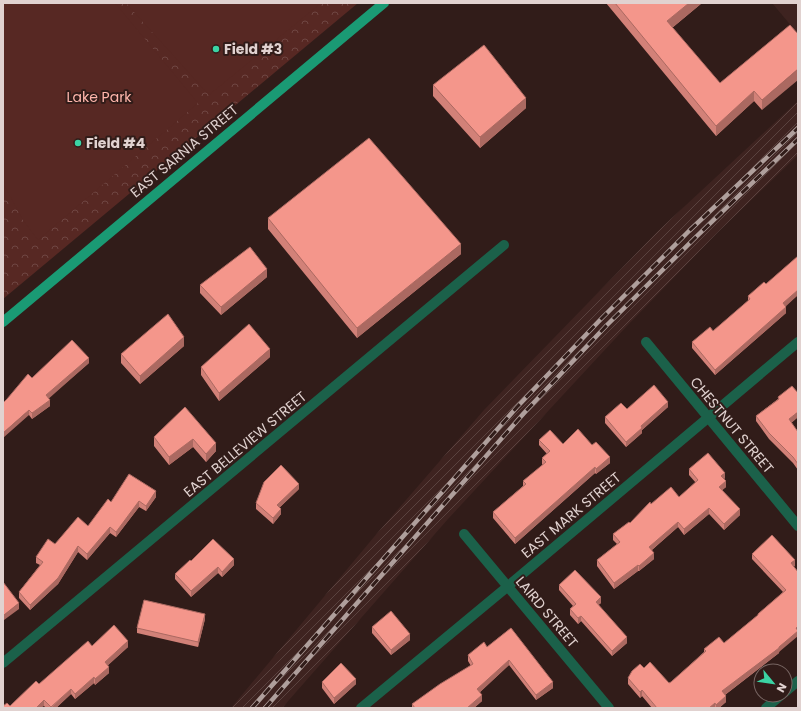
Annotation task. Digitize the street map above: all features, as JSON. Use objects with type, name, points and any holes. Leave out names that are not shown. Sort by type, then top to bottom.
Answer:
[{"type":"main road","name":"EAST SARNIA STREET","points":[[3,322],[384,3]]},
{"type":"street","name":"EAST BELLEVIEW STREET","points":[[3,663],[504,245]]},
{"type":"street","name":"CHESTNUT STREET","points":[[646,342],[707,418],[798,526]]},
{"type":"street","name":"EAST MARK STREET","points":[[361,708],[798,342]]},
{"type":"street","name":"LAIRD STREET","points":[[464,534],[609,708]]},
{"type":"shaded area","points":[[772,3],[798,3],[798,34]]},
{"type":"shaded area","points":[[798,101],[798,155],[718,232],[626,327],[448,519],[282,708],[231,708],[374,537],[484,410],[657,232]]},
{"type":"green space","name":"Lake Park","points":[[3,3],[358,3],[3,299]]},
{"type":"green space","name":"Field #4","points":[[3,3],[115,3],[198,103],[38,240],[23,220],[3,183]]},
{"type":"green space","name":"Field #3","points":[[126,3],[321,3],[209,95]]},
{"type":"building","points":[[615,3],[689,3],[667,21],[720,83],[790,25],[798,34],[798,69],[762,100],[754,91],[716,126]]},
{"type":"building","points":[[484,45],[526,98],[480,137],[433,85]]},
{"type":"building","points":[[369,138],[461,244],[357,328],[268,218]]},
{"type":"building","points":[[250,247],[267,269],[221,307],[200,285]]},
{"type":"building","points":[[798,256],[798,290],[783,303],[786,307],[715,370],[692,342],[710,327],[713,331],[750,299],[748,296],[764,282],[766,284]]},
{"type":"building","points":[[168,314],[184,337],[140,376],[121,354]]},
{"type":"building","points":[[249,324],[270,349],[219,393],[201,367]]},
{"type":"building","points":[[72,340],[89,358],[46,395],[50,400],[32,413],[29,410],[3,433],[3,403],[28,374],[32,378]]},
{"type":"building","points":[[654,385],[668,402],[641,426],[642,428],[626,442],[605,417],[621,403],[627,409]]},
{"type":"building","points":[[792,386],[798,393],[798,412],[789,419],[798,432],[798,464],[769,433],[756,416],[779,399],[778,397]]},
{"type":"building","points":[[185,407],[216,443],[206,454],[193,439],[169,457],[154,437]]},
{"type":"building","points":[[578,429],[592,445],[596,442],[610,457],[596,469],[595,467],[515,538],[493,512],[526,484],[523,481],[546,462],[542,458],[550,451],[539,440],[550,430],[563,444]]},
{"type":"building","points":[[708,453],[725,473],[721,476],[726,481],[719,487],[740,509],[724,524],[709,508],[684,529],[678,522],[649,547],[654,553],[639,566],[638,565],[614,583],[597,560],[620,542],[613,534],[629,522],[630,523],[650,502],[651,504],[671,487],[679,497],[698,480],[689,469]]},
{"type":"building","points":[[281,465],[299,484],[277,505],[281,509],[273,518],[256,503],[264,482]]},
{"type":"building","points":[[129,474],[156,491],[146,506],[139,501],[116,532],[110,527],[87,554],[78,546],[58,578],[30,605],[19,592],[43,562],[36,557],[48,539],[55,544],[78,517],[88,526],[108,499],[111,502]]},
{"type":"building","points":[[772,535],[795,560],[791,563],[798,572],[798,627],[796,628],[798,631],[759,663],[753,663],[753,668],[722,691],[726,696],[716,705],[715,703],[709,708],[657,708],[642,690],[640,692],[628,678],[632,671],[640,664],[644,668],[650,662],[669,683],[671,682],[706,651],[704,649],[719,637],[724,643],[786,590],[752,554]]},
{"type":"building","points":[[213,539],[234,559],[222,572],[218,567],[191,591],[175,574],[190,560],[191,561]]},
{"type":"building","points":[[575,570],[601,597],[596,602],[627,637],[612,651],[581,616],[578,618],[570,609],[576,604],[559,585]]},
{"type":"building","points":[[3,582],[19,603],[4,615],[3,613]]},
{"type":"building","points":[[144,600],[205,614],[198,642],[137,628]]},
{"type":"building","points":[[391,611],[410,634],[391,650],[372,627]]},
{"type":"building","points":[[114,625],[128,641],[105,662],[109,667],[95,679],[94,677],[75,694],[71,689],[51,707],[44,700],[36,708],[3,708],[3,706],[7,703],[10,706],[36,681],[39,684],[88,641],[92,646]]},
{"type":"building","points":[[511,628],[553,682],[536,695],[509,660],[477,689],[482,695],[467,708],[415,708],[412,704],[440,684],[473,664],[468,655],[484,642],[487,647]]},
{"type":"building","points":[[341,663],[356,679],[334,698],[322,682]]},
{"type":"railway","points":[[252,708],[517,407],[601,319],[689,231],[798,128]]},
{"type":"railway","points":[[265,708],[524,413],[607,325],[798,139]]},
{"type":"place","name":"Field #3","points":[[216,49]]},
{"type":"place","name":"Field #4","points":[[78,143]]}]
